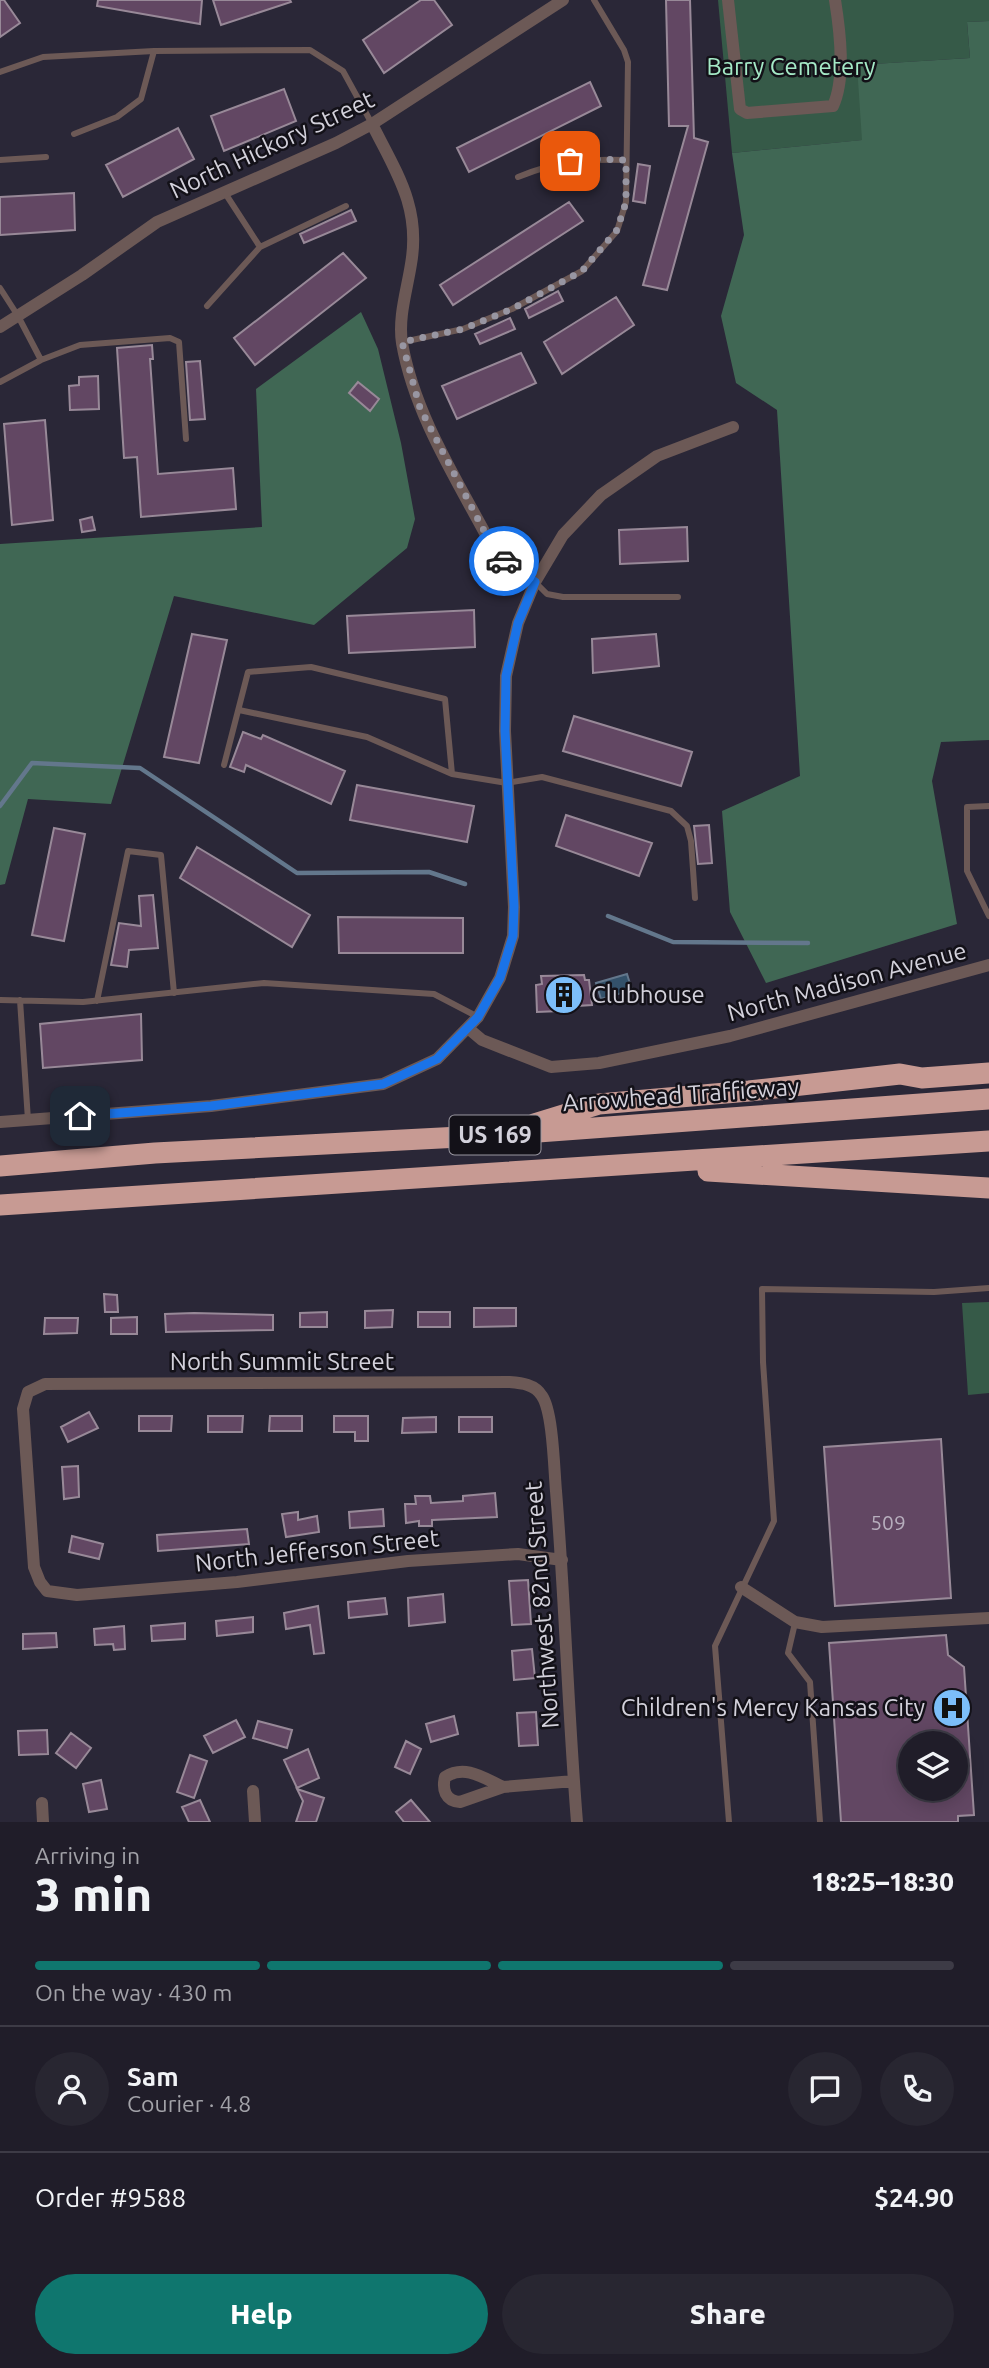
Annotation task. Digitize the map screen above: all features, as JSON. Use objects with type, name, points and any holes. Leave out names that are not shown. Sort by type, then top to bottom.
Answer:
[{"type":"highway","points":[[900,1074],[921,1065],[989,1058]]},
{"type":"highway","points":[[498,1135],[599,1104],[900,1074],[922,1077],[989,1073]]},
{"type":"highway","name":"Arrowhead Trafficway","points":[[0,1166],[155,1153],[498,1135],[989,1099]]},
{"type":"highway","name":"US 169","points":[[0,1205],[989,1141]]},
{"type":"highway","points":[[625,1166],[989,1188]]},
{"type":"street","name":"North Hickory Street","points":[[0,327],[157,222],[336,143],[372,124],[562,0]]},
{"type":"street","points":[[728,0],[740,109],[747,113],[833,106],[839,93],[840,29],[835,0]]},
{"type":"street","points":[[372,124],[407,191],[411,212],[412,263],[403,312],[402,342],[420,408],[493,548],[509,567],[535,582]]},
{"type":"street","points":[[0,1122],[211,1106],[383,1084],[437,1059],[469,1029],[500,978],[513,936],[514,906],[505,731],[506,676],[518,623],[535,582],[564,535],[601,495],[656,456],[733,427]]},
{"type":"street","name":"North Madison Avenue","points":[[469,1029],[482,1040],[551,1067],[599,1063],[730,1036],[989,965]]},
{"type":"street","name":"North Summit Street","points":[[28,1392],[45,1384],[509,1381],[537,1389]]},
{"type":"street","name":"Northwest 82nd Street","points":[[537,1389],[548,1412],[562,1560],[578,1822]]},
{"type":"street","name":"North Jefferson Street","points":[[28,1392],[23,1409],[34,1567],[47,1591],[76,1595],[237,1582],[408,1561],[518,1554],[562,1560]]},
{"type":"street","points":[[741,1587],[796,1622],[822,1628],[989,1618]]},
{"type":"street","points":[[503,1787],[574,1781]]},
{"type":"street","points":[[253,1791],[255,1822]]},
{"type":"street","points":[[42,1802],[43,1822]]},
{"type":"lane","points":[[402,342],[463,329],[512,309],[582,271],[617,230],[626,202],[628,62],[624,50],[594,0]]},
{"type":"lane","points":[[0,72],[43,57],[154,51],[310,50],[343,71],[372,124]]},
{"type":"lane","points":[[74,134],[117,117],[141,99],[154,51]]},
{"type":"lane","points":[[0,160],[46,157]]},
{"type":"lane","points":[[518,177],[552,163],[589,159],[626,160]]},
{"type":"lane","points":[[224,192],[260,247]]},
{"type":"lane","points":[[207,306],[260,247],[346,205]]},
{"type":"lane","points":[[0,288],[41,360]]},
{"type":"lane","points":[[0,382],[41,360],[80,345],[170,338],[179,342],[186,439]]},
{"type":"lane","points":[[535,582],[547,594],[564,597],[678,597]]},
{"type":"lane","points":[[224,765],[248,672],[311,667],[445,699],[452,774]]},
{"type":"lane","points":[[239,710],[367,737],[452,774],[507,783],[542,777],[671,811],[687,826],[691,841],[695,898]]},
{"type":"lane","points":[[989,806],[967,807],[967,871],[989,916]]},
{"type":"lane","points":[[97,1001],[128,851],[161,855],[174,993]]},
{"type":"lane","points":[[0,1000],[97,1001],[264,984],[435,994],[478,1017]]},
{"type":"lane","points":[[20,1000],[28,1120]]},
{"type":"lane","points":[[729,1822],[715,1646],[774,1521],[763,1362],[762,1289],[934,1292],[989,1288]]},
{"type":"lane","points":[[796,1622],[788,1653],[810,1682],[820,1822]]},
{"type":"green space","name":"Barry Cemetery","points":[[718,0],[989,0],[989,21],[967,22],[970,58],[858,65],[863,140],[732,153]]},
{"type":"green space","points":[[989,21],[989,740],[941,742],[932,781],[957,924],[766,983],[730,912],[722,811],[800,776],[777,410],[736,383],[721,316],[744,235],[732,153],[862,140],[857,65],[970,58],[967,22]]},
{"type":"green space","points":[[361,312],[378,349],[401,443],[415,519],[407,548],[314,625],[174,596],[111,804],[28,799],[5,884],[0,885],[0,544],[262,527],[256,389]]},
{"type":"green space","points":[[989,1302],[989,1393],[968,1395],[962,1303]]},
{"type":"water","points":[[627,974],[632,990],[601,999],[596,983]]},
{"type":"building","points":[[0,0],[4,0],[20,23],[0,37]]},
{"type":"building","points":[[98,0],[202,0],[200,24],[97,6]]},
{"type":"building","points":[[213,0],[290,0],[291,2],[221,25]]},
{"type":"building","points":[[421,0],[434,0],[452,25],[384,73],[363,40]]},
{"type":"building","points":[[666,0],[690,0],[694,138],[708,142],[667,290],[643,285],[688,126],[669,126]]},
{"type":"building","points":[[590,82],[601,106],[469,172],[457,148]]},
{"type":"building","points":[[284,89],[296,121],[224,151],[211,116]]},
{"type":"building","points":[[178,128],[194,159],[123,197],[106,165]]},
{"type":"building","points":[[638,164],[650,166],[645,203],[633,201]]},
{"type":"building","points":[[74,193],[75,230],[0,235],[0,197]]},
{"type":"building","points":[[569,202],[583,221],[453,305],[440,285]]},
{"type":"building","points":[[351,210],[356,221],[304,243],[300,234]]},
{"type":"building","points":[[343,253],[366,278],[255,365],[234,338]]},
{"type":"building","points":[[558,291],[563,301],[529,318],[525,309]]},
{"type":"building","points":[[616,297],[634,325],[562,374],[544,342]]},
{"type":"building","points":[[510,318],[515,329],[480,344],[475,334]]},
{"type":"building","points":[[152,345],[153,359],[150,359],[158,474],[233,468],[236,509],[141,517],[137,457],[124,458],[117,348]]},
{"type":"building","points":[[521,353],[536,383],[457,419],[442,386]]},
{"type":"building","points":[[200,361],[205,419],[190,420],[186,362]]},
{"type":"building","points":[[98,376],[99,409],[70,410],[69,386],[79,385],[79,377]]},
{"type":"building","points":[[358,382],[379,399],[370,411],[349,393]]},
{"type":"building","points":[[45,420],[53,520],[12,525],[4,424]]},
{"type":"building","points":[[92,517],[95,530],[82,532],[80,520]]},
{"type":"building","points":[[687,527],[688,561],[620,564],[619,530]]},
{"type":"building","points":[[474,610],[475,647],[349,653],[347,616]]},
{"type":"building","points":[[192,634],[227,640],[199,763],[164,757]]},
{"type":"building","points":[[656,634],[659,666],[593,673],[592,639]]},
{"type":"building","points":[[574,716],[692,752],[681,786],[563,751]]},
{"type":"building","points":[[243,732],[261,739],[263,735],[345,771],[331,804],[246,765],[244,772],[230,767]]},
{"type":"building","points":[[357,785],[474,806],[467,842],[350,820]]},
{"type":"building","points":[[566,815],[652,843],[639,876],[556,846]]},
{"type":"building","points":[[709,825],[712,863],[698,864],[694,826]]},
{"type":"building","points":[[54,828],[85,834],[64,941],[32,935]]},
{"type":"building","points":[[197,847],[310,915],[292,947],[180,878]]},
{"type":"building","points":[[153,895],[158,948],[129,950],[127,967],[111,965],[119,923],[141,926],[139,896]]},
{"type":"building","points":[[338,917],[463,918],[463,953],[339,953]]},
{"type":"building","name":"Clubhouse","points":[[584,975],[585,980],[589,980],[592,1005],[537,1012],[536,985],[542,984],[541,976]]},
{"type":"building","points":[[141,1014],[142,1060],[43,1068],[40,1024]]},
{"type":"building","points":[[104,1294],[117,1295],[118,1312],[105,1312]]},
{"type":"building","points":[[474,1308],[516,1308],[516,1326],[474,1327]]},
{"type":"building","points":[[393,1310],[392,1327],[365,1328],[365,1311]]},
{"type":"building","points":[[327,1312],[327,1327],[300,1327],[300,1313]]},
{"type":"building","points":[[418,1312],[450,1312],[450,1327],[418,1327]]},
{"type":"building","points":[[165,1314],[273,1315],[273,1330],[166,1332]]},
{"type":"building","points":[[137,1317],[137,1334],[111,1334],[111,1318]]},
{"type":"building","points":[[45,1318],[78,1318],[77,1333],[44,1334]]},
{"type":"building","points":[[89,1412],[98,1428],[68,1442],[61,1427]]},
{"type":"building","points":[[139,1416],[172,1416],[171,1431],[139,1431]]},
{"type":"building","points":[[208,1416],[243,1416],[242,1432],[208,1432]]},
{"type":"building","points":[[270,1416],[302,1416],[302,1431],[269,1431]]},
{"type":"building","points":[[334,1416],[368,1416],[368,1441],[355,1441],[355,1432],[334,1432]]},
{"type":"building","points":[[436,1417],[436,1432],[402,1433],[403,1418]]},
{"type":"building","points":[[459,1417],[492,1417],[492,1432],[459,1432]]},
{"type":"building","points":[[941,1439],[951,1598],[835,1606],[824,1447]]},
{"type":"building","points":[[78,1466],[79,1497],[64,1499],[62,1467]]},
{"type":"building","points":[[495,1493],[497,1517],[432,1520],[432,1526],[419,1526],[419,1521],[406,1523],[405,1504],[416,1504],[415,1496],[430,1496],[431,1503],[463,1501],[463,1496]]},
{"type":"building","points":[[383,1509],[384,1526],[350,1528],[349,1512]]},
{"type":"building","points":[[298,1512],[298,1520],[317,1516],[319,1532],[286,1537],[282,1514]]},
{"type":"building","points":[[247,1529],[249,1544],[158,1551],[157,1535]]},
{"type":"building","points":[[72,1536],[103,1544],[99,1559],[69,1552]]},
{"type":"building","points":[[528,1580],[531,1624],[512,1625],[509,1581]]},
{"type":"building","points":[[443,1594],[445,1622],[409,1626],[408,1598]]},
{"type":"building","points":[[385,1598],[387,1614],[349,1618],[348,1602]]},
{"type":"building","points":[[318,1606],[324,1653],[314,1654],[310,1625],[286,1629],[284,1613]]},
{"type":"building","points":[[253,1617],[253,1632],[217,1636],[216,1621]]},
{"type":"building","points":[[185,1623],[185,1639],[152,1641],[151,1626]]},
{"type":"building","points":[[124,1626],[125,1649],[114,1650],[113,1644],[95,1645],[94,1629]]},
{"type":"building","points":[[56,1633],[57,1647],[23,1649],[23,1634]]},
{"type":"building","points":[[946,1635],[948,1655],[964,1667],[974,1815],[958,1816],[958,1822],[841,1822],[829,1643]]},
{"type":"building","points":[[532,1649],[535,1678],[514,1680],[512,1651]]},
{"type":"building","points":[[536,1712],[538,1745],[519,1746],[517,1713]]},
{"type":"building","points":[[454,1716],[458,1734],[431,1742],[426,1724]]},
{"type":"building","points":[[236,1720],[245,1737],[213,1753],[204,1736]]},
{"type":"building","points":[[258,1721],[292,1730],[287,1748],[253,1738]]},
{"type":"building","points":[[47,1730],[48,1754],[19,1755],[18,1731]]},
{"type":"building","points":[[71,1733],[91,1748],[76,1768],[56,1753]]},
{"type":"building","points":[[406,1741],[421,1749],[410,1774],[395,1767]]},
{"type":"building","points":[[308,1749],[319,1778],[297,1788],[284,1760]]},
{"type":"building","points":[[190,1755],[207,1761],[194,1798],[177,1792]]},
{"type":"building","points":[[101,1780],[107,1809],[89,1812],[83,1784]]},
{"type":"building","points":[[297,1789],[324,1798],[316,1822],[296,1822],[303,1801]]},
{"type":"building","points":[[200,1800],[210,1822],[189,1822],[182,1807]]},
{"type":"building","points":[[411,1800],[430,1822],[404,1822],[396,1812]]},
{"type":"waterway","points":[[0,806],[32,763],[140,768],[297,873],[429,872],[465,884]]},
{"type":"waterway","points":[[608,916],[673,942],[808,943]]},
{"type":"way so far","points":[[504,561],[493,548],[420,408],[402,342],[463,329],[512,309],[582,271],[617,230],[626,202],[626,160],[570,161]]},
{"type":"place","name":"Clubhouse","points":[[564,995]]},
{"type":"place","name":"Children's Mercy Kansas City","points":[[952,1708]]},
{"type":"route","points":[[80,1116],[211,1106],[383,1084],[437,1059],[469,1029],[500,978],[513,936],[514,906],[505,731],[506,676],[518,623],[535,582],[509,567],[504,561]]}]
